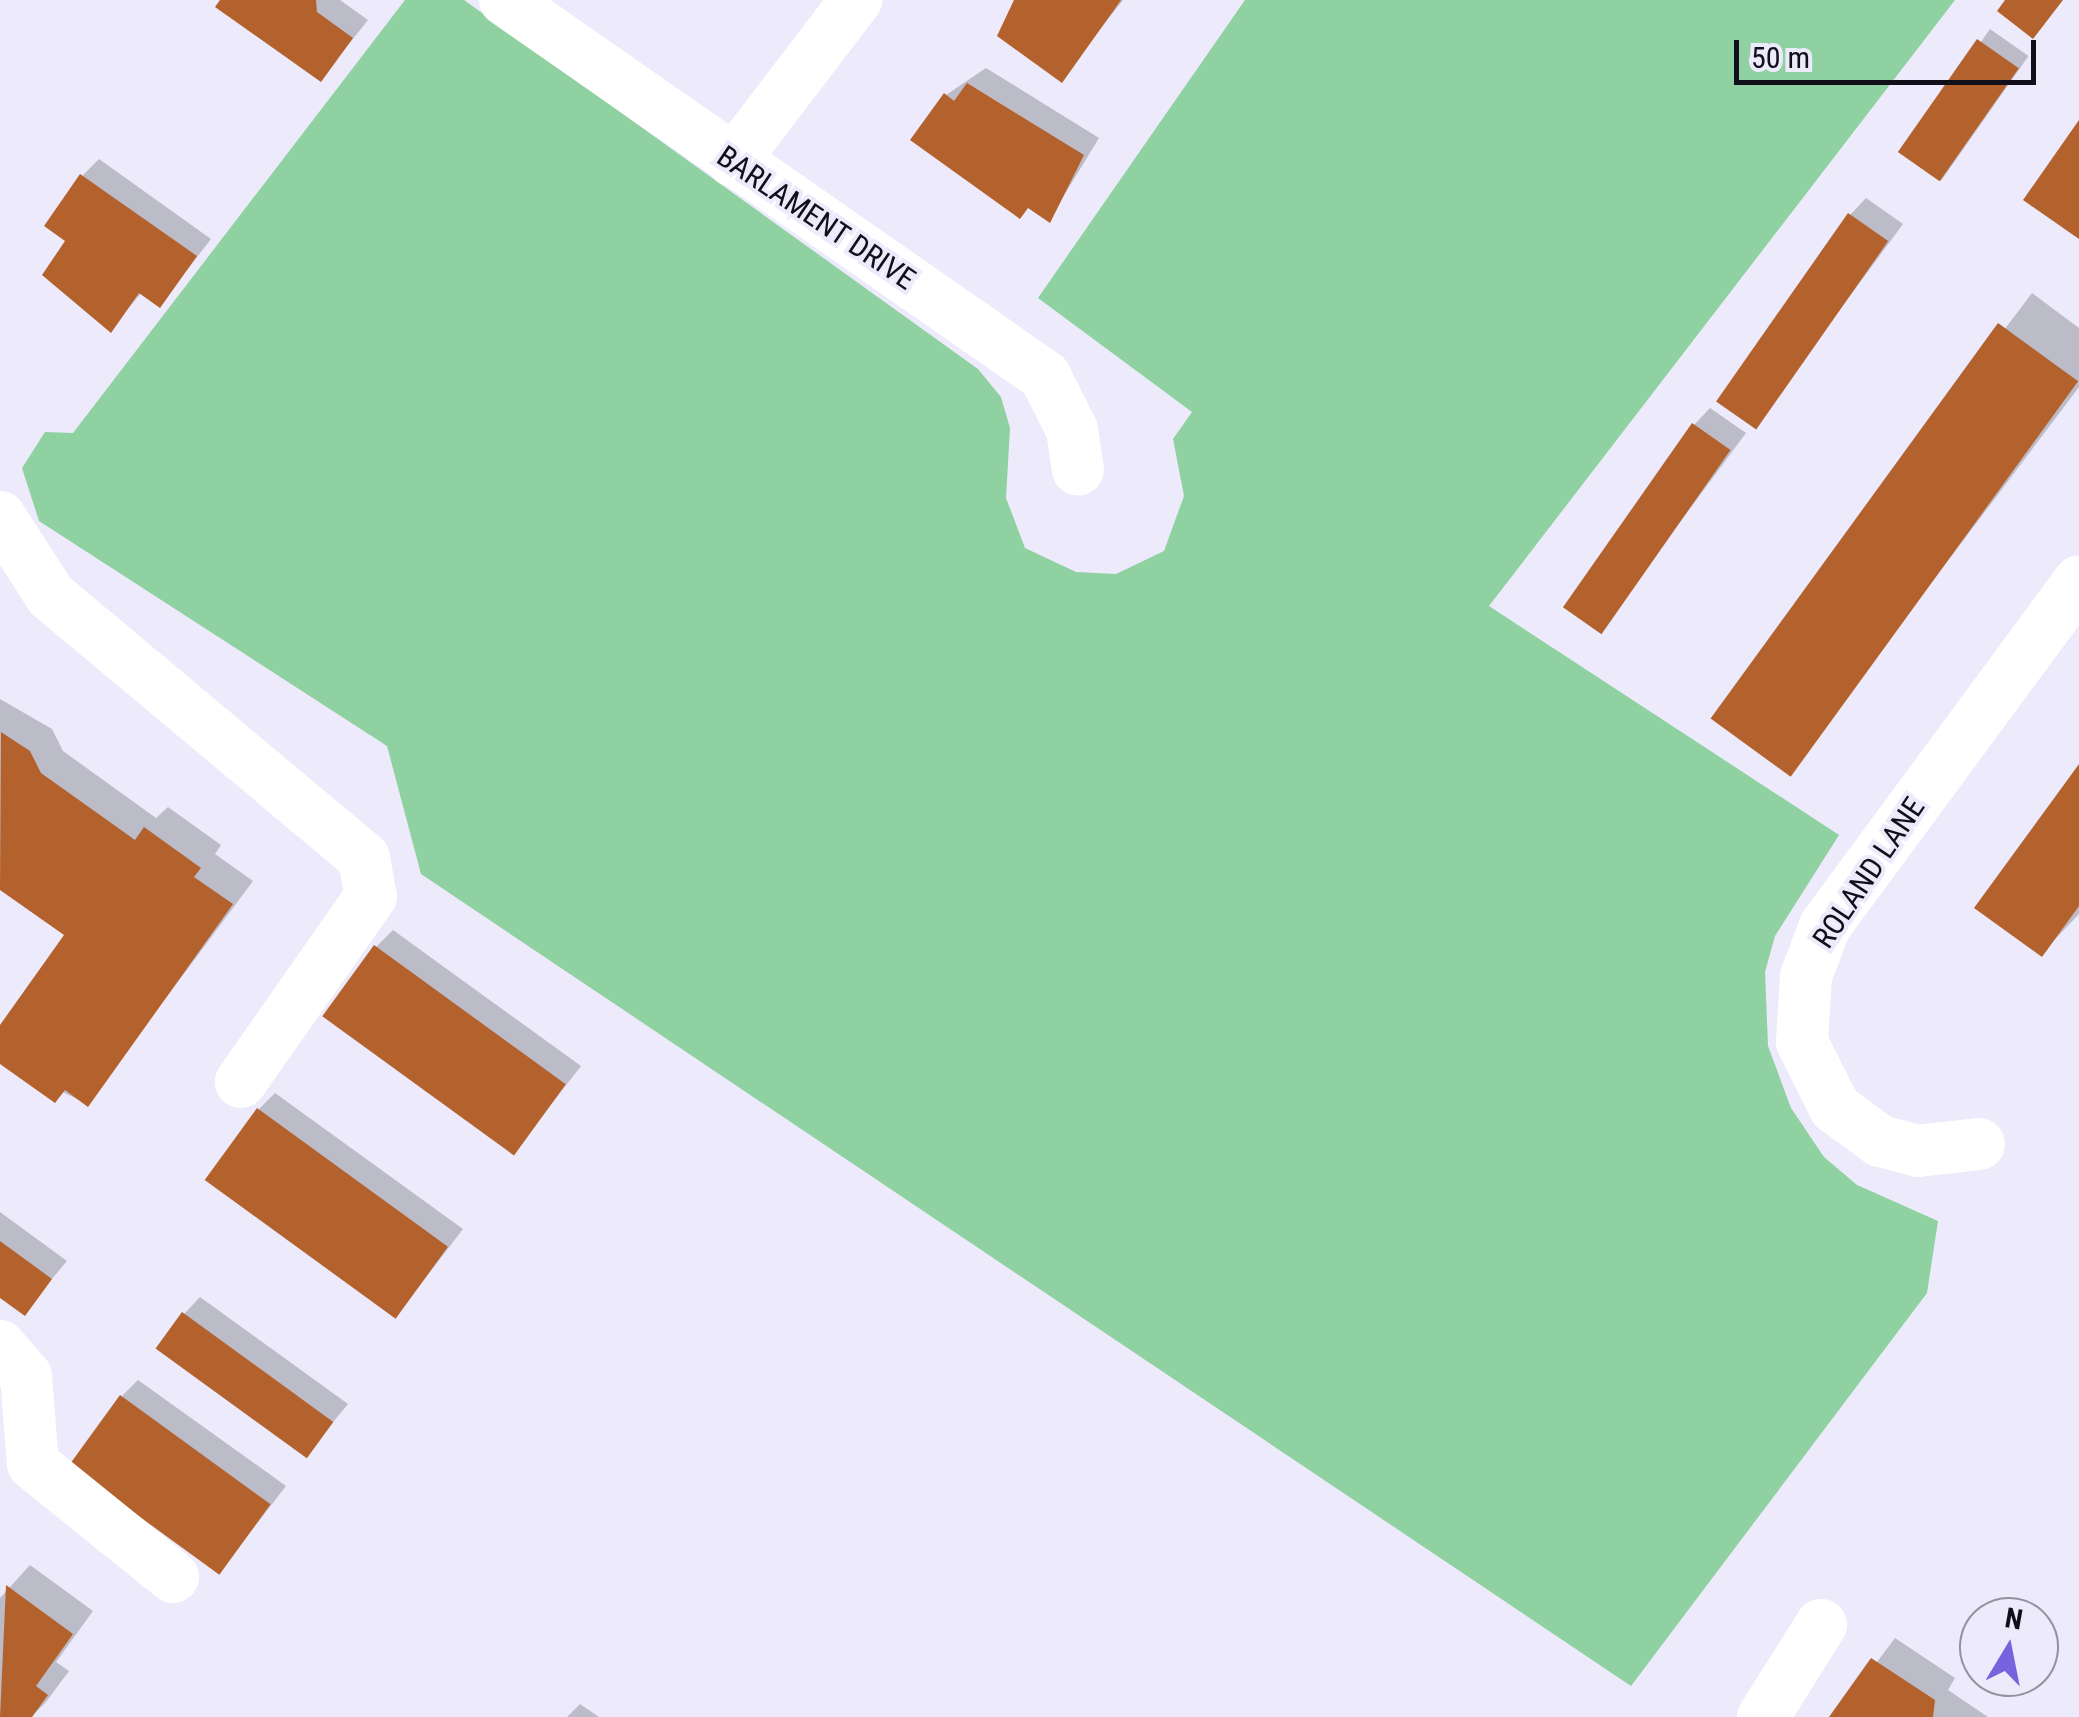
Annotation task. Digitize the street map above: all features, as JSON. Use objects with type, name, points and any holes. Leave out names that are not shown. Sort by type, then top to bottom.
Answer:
[{"type":"street","name":"BARLAMENT DRIVE","points":[[506,0],[1044,376],[1060,398],[1078,470]]},
{"type":"street","points":[[732,161],[856,0]]},
{"type":"street","points":[[0,517],[51,596],[364,858],[371,896],[241,1082]]},
{"type":"street","name":"ROLAND LANE","points":[[1979,1144],[1918,1152],[1880,1141],[1835,1108],[1802,1042],[1806,976],[1826,926],[2079,582]]},
{"type":"street","points":[[0,1346],[26,1376],[33,1464],[172,1576]]},
{"type":"street","points":[[1763,1717],[1821,1625]]},
{"type":"green space","points":[[405,0],[464,0],[978,369],[1001,397],[1010,428],[1006,498],[1025,548],[1076,572],[1116,574],[1164,551],[1184,496],[1173,439],[1192,412],[1038,298],[1245,0],[1955,0],[1489,606],[1839,835],[1775,936],[1765,972],[1768,1046],[1791,1108],[1824,1157],[1857,1185],[1938,1221],[1927,1293],[1631,1686],[421,874],[387,746],[39,521],[22,468],[45,432],[73,433]]},
{"type":"building","points":[[220,0],[316,0],[317,12],[353,38],[321,82],[215,7]]},
{"type":"building","points":[[1014,0],[1121,0],[1062,83],[997,36]]},
{"type":"building","points":[[2005,0],[2063,0],[2033,39],[1997,11]]},
{"type":"building","points":[[1977,39],[2019,68],[1940,181],[1898,152]]},
{"type":"building","points":[[967,83],[1084,155],[1050,223],[1028,208],[1020,219],[910,140],[944,93],[954,101]]},
{"type":"building","points":[[2079,120],[2079,239],[2023,200]]},
{"type":"building","points":[[80,174],[197,256],[160,308],[139,293],[111,333],[42,275],[65,241],[44,226]]},
{"type":"building","points":[[1848,213],[1888,241],[1756,430],[1716,401]]},
{"type":"building","points":[[1998,323],[2078,381],[1791,777],[1711,719]]},
{"type":"building","points":[[1692,423],[1731,450],[1601,634],[1563,607]]},
{"type":"building","points":[[1,732],[30,751],[41,773],[135,840],[144,827],[201,868],[194,877],[233,904],[88,1107],[65,1090],[55,1103],[0,1064],[0,1025],[64,935],[0,890]]},
{"type":"building","points":[[2079,764],[2079,906],[2042,957],[1974,908]]},
{"type":"building","points":[[374,945],[566,1084],[514,1155],[322,1016]]},
{"type":"building","points":[[257,1108],[448,1247],[396,1319],[205,1180]]},
{"type":"building","points":[[0,1241],[52,1279],[25,1316],[0,1298]]},
{"type":"building","points":[[182,1312],[333,1422],[307,1458],[156,1348]]},
{"type":"building","points":[[120,1395],[270,1504],[219,1575],[69,1465]]},
{"type":"building","points":[[6,1585],[73,1634],[36,1686],[48,1695],[32,1717],[0,1717]]},
{"type":"building","points":[[1871,1658],[1935,1700],[1933,1717],[1829,1717]]}]
